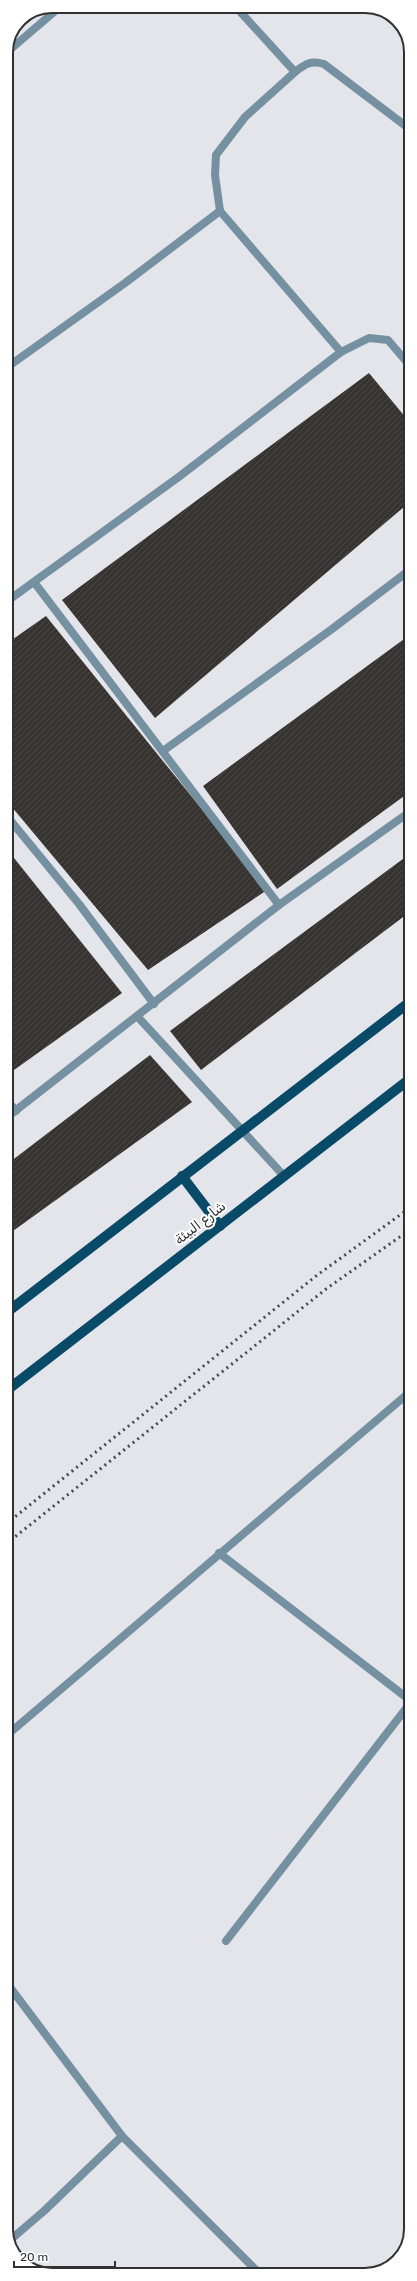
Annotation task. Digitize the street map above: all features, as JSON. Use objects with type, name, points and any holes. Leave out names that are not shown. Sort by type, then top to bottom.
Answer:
[{"type":"main road","points":[[13,1308],[242,1129],[404,1006]]},
{"type":"main road","name":"شارع البيئة","points":[[13,1386],[404,1083]]},
{"type":"main road","points":[[182,1176],[220,1226]]},
{"type":"street","points":[[14,46],[53,13]]},
{"type":"street","points":[[241,13],[295,72]]},
{"type":"street","points":[[341,352],[220,211],[215,175],[216,155],[245,117],[295,72],[305,64],[313,62],[324,64],[404,125]]},
{"type":"street","points":[[13,363],[125,283],[220,211]]},
{"type":"street","points":[[13,597],[180,476],[341,352],[369,338],[388,340],[404,358]]},
{"type":"street","points":[[163,751],[332,628],[404,573]]},
{"type":"street","points":[[34,582],[163,751],[227,839],[279,905]]},
{"type":"street","points":[[13,1113],[279,905],[404,816]]},
{"type":"street","points":[[13,824],[79,904],[154,1004]]},
{"type":"street","points":[[137,1016],[284,1176]]},
{"type":"street","points":[[13,1107],[16,1111]]},
{"type":"street","points":[[13,1730],[404,1397]]},
{"type":"street","points":[[219,1553],[404,1697]]},
{"type":"street","points":[[226,1941],[404,1711]]},
{"type":"street","points":[[13,1991],[122,2136],[254,2268]]},
{"type":"street","points":[[14,2237],[44,2211],[122,2136]]},
{"type":"building","points":[[369,373],[404,416],[404,507],[155,718],[62,600]]},
{"type":"building","points":[[46,616],[267,890],[148,970],[13,808],[13,639]]},
{"type":"building","points":[[404,639],[404,796],[277,889],[203,786]]},
{"type":"building","points":[[13,857],[122,993],[14,1070],[13,1069]]},
{"type":"building","points":[[404,858],[404,916],[201,1070],[170,1031]]},
{"type":"building","points":[[150,1055],[192,1102],[13,1231],[13,1160]]},
{"type":"railway","points":[[13,1518],[316,1276],[404,1212]]},
{"type":"railway","points":[[13,1538],[326,1289],[404,1234]]}]
